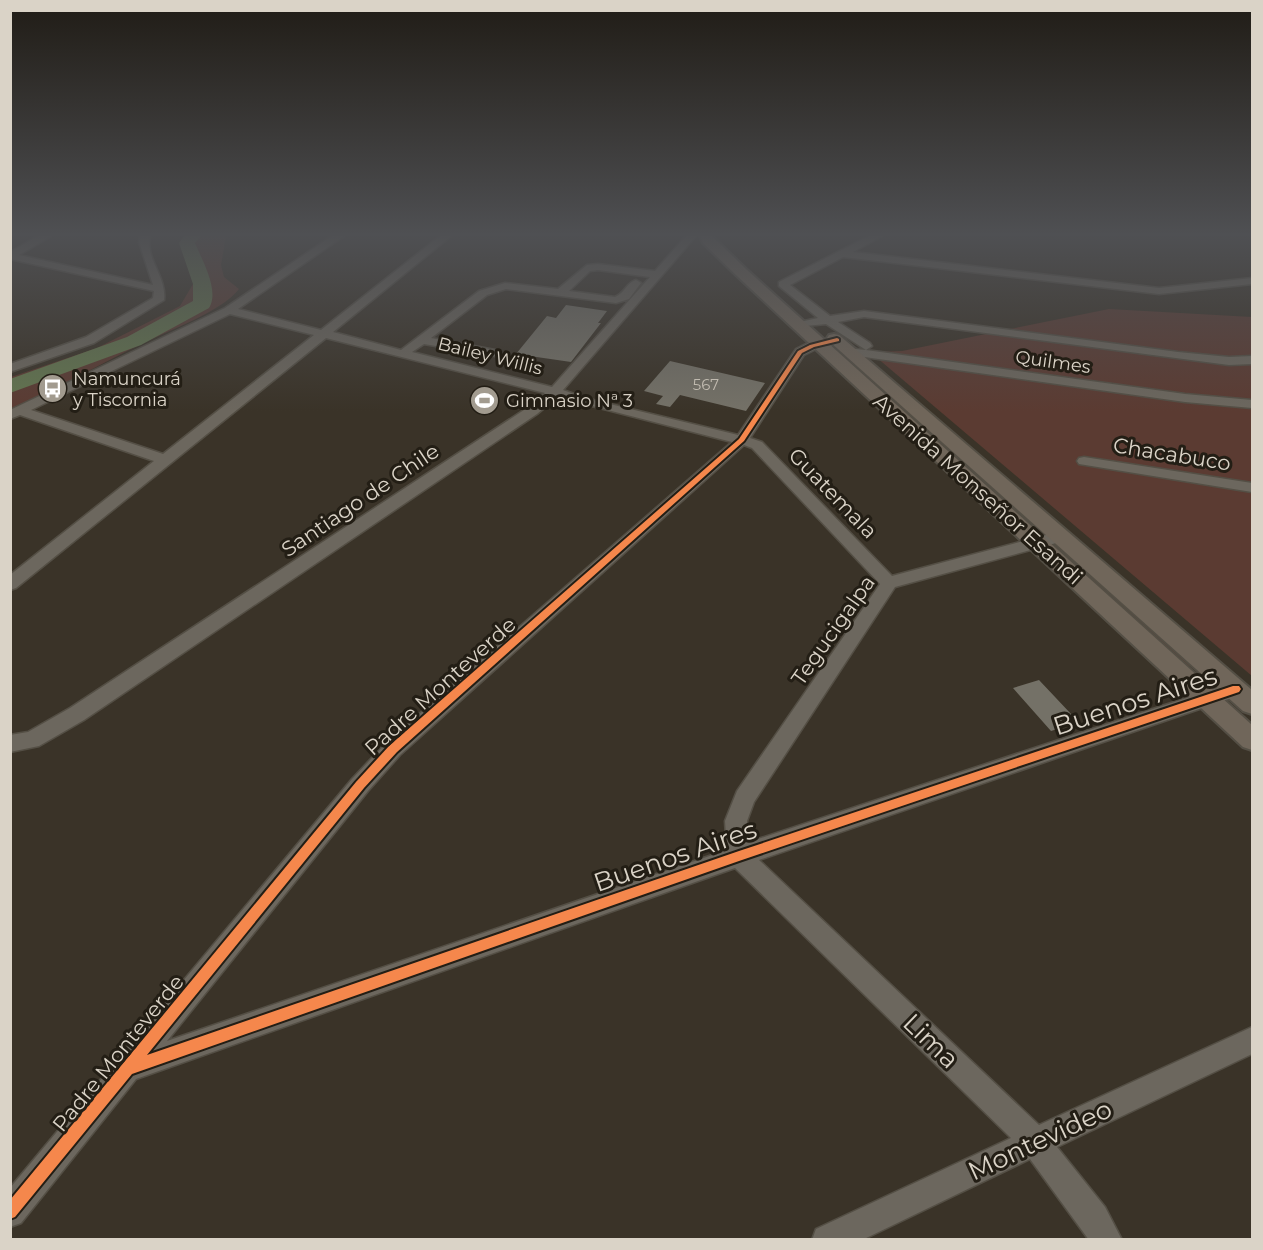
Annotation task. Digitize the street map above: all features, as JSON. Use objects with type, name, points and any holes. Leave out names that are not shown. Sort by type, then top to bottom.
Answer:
[{"type":"main road","name":"Avenida Monseñor Esandi","points":[[766,294],[799,325],[843,345],[1252,704]]},
{"type":"main road","name":"Avenida Monseñor Esandi","points":[[788,294],[820,320],[1037,543],[1252,740]]},
{"type":"street","points":[[10,368],[90,340],[152,304],[160,294]]},
{"type":"street","points":[[15,413],[230,310],[253,294]]},
{"type":"street","points":[[10,584],[375,294]]},
{"type":"street","points":[[404,353],[484,294]]},
{"type":"street","points":[[581,294],[620,299],[628,294]]},
{"type":"street","name":"Santiago de Chile","points":[[10,744],[32,740],[77,714],[532,411],[555,392],[634,294]]},
{"type":"street","points":[[794,294],[843,345]]},
{"type":"street","name":"Bailey Willis","points":[[230,310],[328,333],[555,392],[581,401],[742,440]]},
{"type":"street","points":[[799,325],[864,314],[1178,356],[1229,361],[1252,360]]},
{"type":"street","points":[[422,340],[490,353]]},
{"type":"street","name":"Quilmes","points":[[843,345],[1185,398],[1252,404]]},
{"type":"street","name":"Padre Monteverde","points":[[10,1212],[360,785],[393,749],[742,440],[800,352],[843,345]]},
{"type":"street","points":[[15,413],[165,460]]},
{"type":"street","name":"Guatemala","points":[[742,440],[763,451],[889,583]]},
{"type":"street","name":"Chacabuco","points":[[1084,461],[1252,488]]},
{"type":"street","name":"Tegucigalpa","points":[[739,856],[736,821],[745,798],[889,583],[1061,536]]},
{"type":"street","name":"Buenos Aires","points":[[129,1068],[739,856],[1236,689]]},
{"type":"street","name":"Lima","points":[[739,856],[1035,1143],[1094,1218],[1107,1239]]},
{"type":"street","name":"Montevideo","points":[[827,1239],[1252,1040]]},
{"type":"shaded area","points":[[187,294],[234,294],[208,313],[11,409],[11,377],[97,348],[180,306]]},
{"type":"shaded area","points":[[1109,309],[1252,317],[1252,676],[876,357],[877,352],[902,351]]},
{"type":"shaded area","points":[[850,355],[1033,519],[1025,521],[843,356]]},
{"type":"shaded area","points":[[1072,554],[1196,664],[1187,667],[1064,556]]},
{"type":"building","points":[[566,305],[607,311],[598,323],[601,323],[571,362],[516,354],[547,316],[556,318]]},
{"type":"building","points":[[670,361],[765,383],[746,411],[680,395],[670,407],[656,404],[663,396],[644,391]]},
{"type":"building","points":[[1039,680],[1072,715],[1061,719],[1067,726],[1051,731],[1013,688]]},
{"type":"waterway","points":[[10,387],[134,341],[202,304],[202,294]]},
{"type":"cycle path","points":[[10,1212],[360,785],[393,749],[742,440],[800,352],[812,346],[837,340]]},
{"type":"cycle path","points":[[129,1068],[739,856],[1236,689]]},
{"type":"place","name":"Namuncurá y Tiscornia","points":[[52,389]]},
{"type":"place","name":"Gimnasio Nª 3","points":[[485,401]]}]
